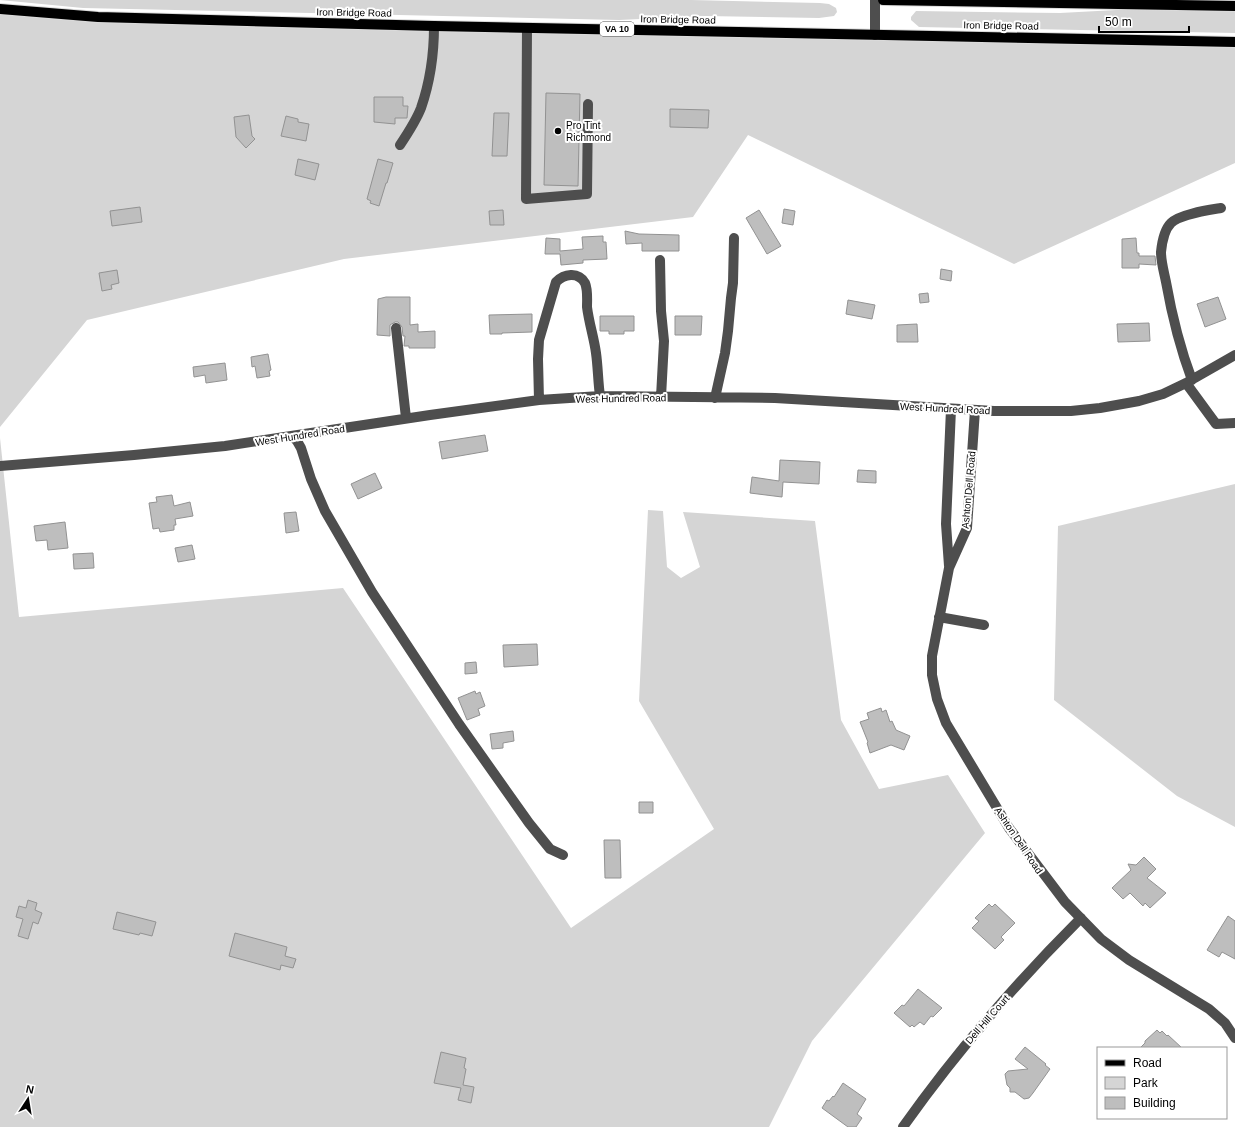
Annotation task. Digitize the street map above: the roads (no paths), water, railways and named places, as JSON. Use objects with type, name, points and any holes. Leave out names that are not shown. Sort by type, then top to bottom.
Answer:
[{"type":"main road","points":[[883,0],[1235,6]]},
{"type":"main road","name":"Iron Bridge Road","points":[[0,9],[98,17],[434,26],[1235,42]]},
{"type":"street","points":[[875,0],[875,34]]},
{"type":"street","points":[[400,145],[421,109],[427,89],[433,48],[434,26]]},
{"type":"street","points":[[527,28],[526,198],[587,194],[588,104]]},
{"type":"street","points":[[1221,208],[1195,213],[1171,223],[1164,234],[1161,252],[1168,297],[1189,382],[1216,424],[1235,423]]},
{"type":"street","points":[[715,398],[725,353],[728,331],[734,275],[734,238]]},
{"type":"street","points":[[660,260],[661,311],[664,341],[661,397]]},
{"type":"street","points":[[539,400],[539,340],[556,282],[561,277],[568,274],[581,278],[586,289],[587,308],[596,354],[600,396]]},
{"type":"street","points":[[396,328],[406,418]]},
{"type":"street","name":"West Hundred Road","points":[[0,466],[225,446],[406,418],[539,400],[600,396],[776,398],[951,409],[1071,411],[1100,408],[1139,401],[1163,394],[1189,382],[1235,355]]},
{"type":"street","name":"Ashton Dell Road","points":[[949,568],[946,524],[951,409]]},
{"type":"street","name":"Ashton Dell Road","points":[[975,410],[967,528],[949,568],[932,656],[932,675],[937,699],[946,723],[1009,828],[1061,897],[1101,939],[1129,960],[1209,1009],[1225,1023],[1235,1038]]},
{"type":"street","points":[[292,436],[301,448],[311,479],[325,511],[372,592],[459,724],[529,823],[550,850],[563,855]]},
{"type":"street","points":[[940,617],[984,625]]},
{"type":"street","name":"Dell Hill Court","points":[[903,1127],[925,1096],[969,1040],[1041,958],[1081,918]]},
{"type":"place","name":"Pro Tint Richmond","points":[[558,131]]}]
